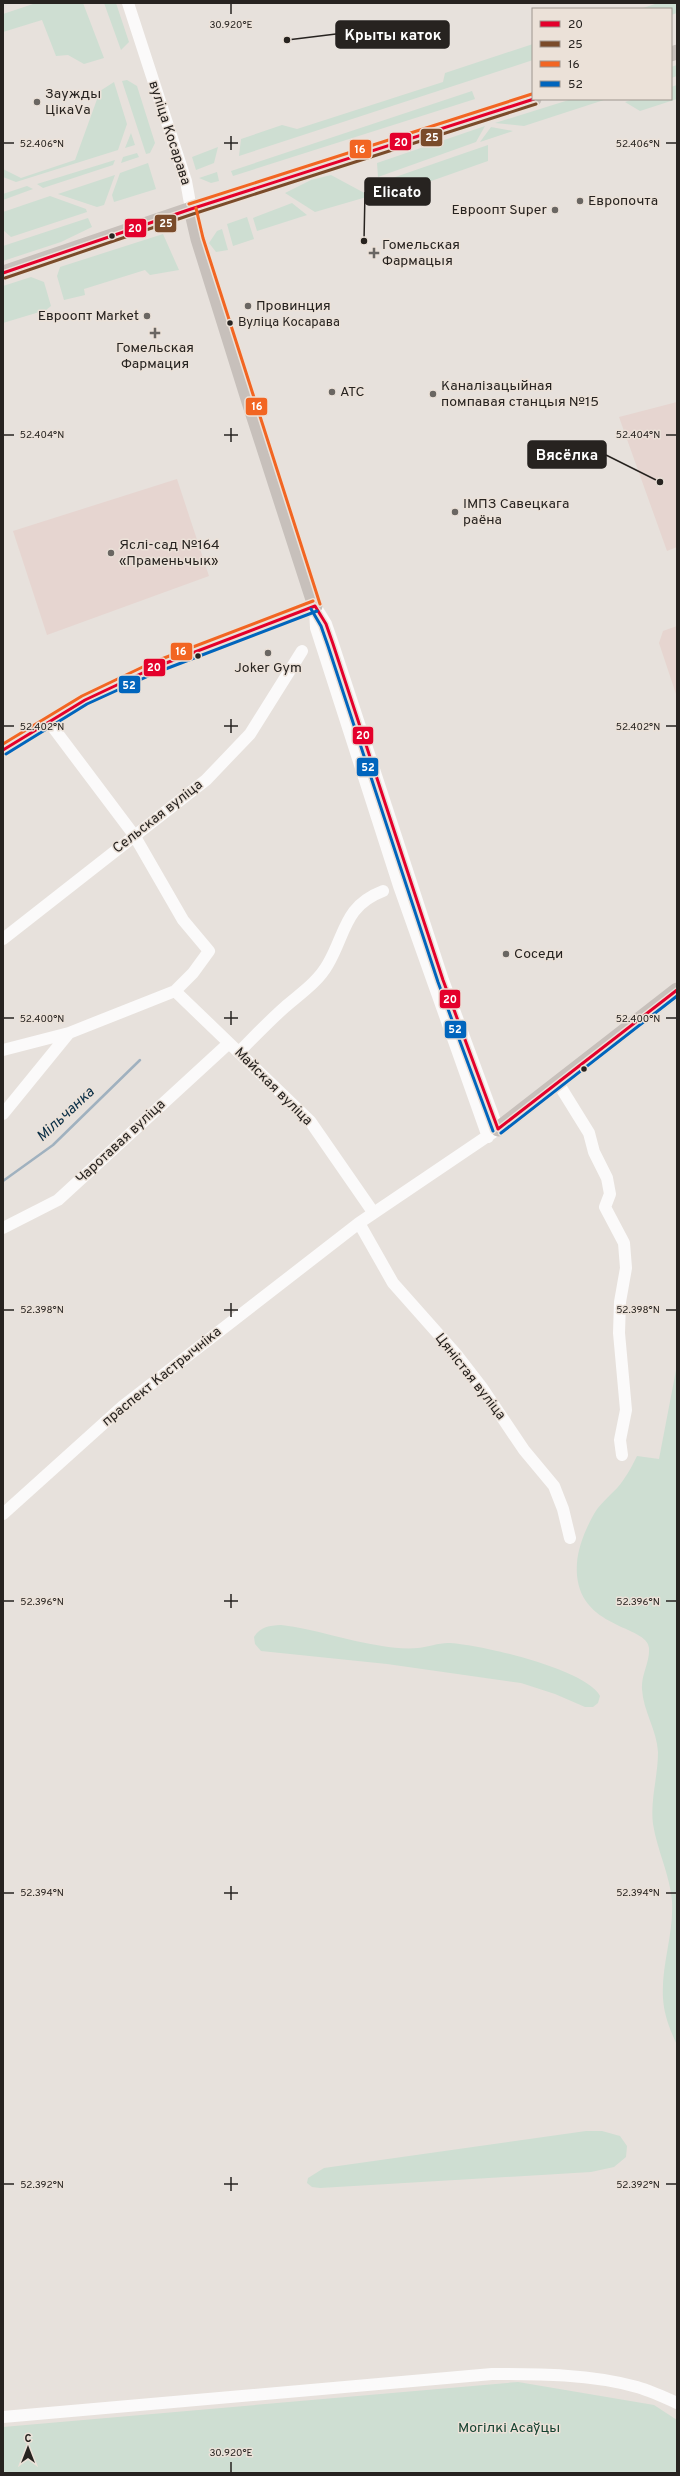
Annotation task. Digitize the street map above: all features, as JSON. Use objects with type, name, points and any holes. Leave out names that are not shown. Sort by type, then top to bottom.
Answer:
[{"type":"main road","points":[[3,273],[191,209],[532,100]]},
{"type":"main road","name":"вуліца Косарава","points":[[191,209],[198,239],[315,606]]},
{"type":"main road","points":[[493,1133],[677,990]]},
{"type":"street","name":"вуліца Косарава","points":[[128,3],[186,181],[191,209]]},
{"type":"street","name":"вуліца Косарава","points":[[315,606],[326,624],[333,644],[493,1133]]},
{"type":"street","points":[[3,750],[84,700],[153,668],[315,606]]},
{"type":"street","name":"Сельская вуліца","points":[[3,939],[134,835],[178,804],[206,780],[250,734],[302,651]]},
{"type":"street","points":[[3,1050],[69,1033],[175,991],[208,954],[208,948],[182,920],[134,835],[49,722]]},
{"type":"street","points":[[239,1052],[285,1007],[313,984],[328,965],[349,918],[366,897],[382,891]]},
{"type":"street","name":"Майская вуліца","points":[[175,991],[310,1121],[373,1212]]},
{"type":"street","points":[[3,1114],[69,1033]]},
{"type":"street","name":"Чаротавая вуліца","points":[[3,1228],[58,1200],[229,1043]]},
{"type":"street","points":[[558,1083],[589,1133],[594,1152],[607,1178],[610,1194],[605,1207],[624,1243],[626,1268],[620,1302],[619,1333],[626,1410],[620,1440],[622,1455]]},
{"type":"street","name":"праспект Кастрычніка","points":[[3,1514],[123,1406],[373,1212],[493,1133]]},
{"type":"street","name":"Цяністая вуліца","points":[[359,1223],[393,1283],[460,1360],[483,1389],[524,1450],[554,1486],[563,1508],[570,1538]]},
{"type":"street","points":[[3,2417],[492,2374],[542,2374],[594,2380],[637,2387],[677,2402]]},
{"type":"shaded area","points":[[677,402],[677,547],[667,551],[619,417]]},
{"type":"shaded area","name":"Яслі-сад №164 «Праменьчык»","points":[[177,479],[209,576],[47,635],[13,531]]},
{"type":"shaded area","points":[[677,626],[677,697],[659,643],[663,631]]},
{"type":"green space","points":[[36,3],[83,3],[104,58],[84,64],[68,55],[56,56],[42,20],[3,32],[3,14]]},
{"type":"green space","points":[[104,3],[116,3],[129,42],[121,50]]},
{"type":"green space","points":[[658,3],[677,3],[677,13],[672,15],[672,8],[643,8]]},
{"type":"green space","points":[[532,44],[532,60],[239,156],[241,139],[282,125],[297,129],[443,82],[445,73]]},
{"type":"green space","points":[[677,65],[677,76],[672,78],[672,67]]},
{"type":"green space","points":[[127,80],[137,86],[155,143],[150,153],[146,154],[122,81]]},
{"type":"green space","points":[[114,82],[127,124],[118,150],[16,182],[3,177],[3,169],[21,178],[75,160],[100,91]]},
{"type":"green space","points":[[677,85],[677,99],[640,111],[625,102],[631,100],[672,100],[672,87]]},
{"type":"green space","points":[[472,91],[475,99],[233,176],[231,171]]},
{"type":"green space","points":[[569,100],[604,100],[524,126],[495,123]]},
{"type":"green space","points":[[485,126],[476,142],[378,177],[377,163]]},
{"type":"green space","points":[[491,127],[513,131],[480,142]]},
{"type":"green space","points":[[131,133],[135,145],[125,148]]},
{"type":"green space","points":[[488,145],[488,161],[397,193],[375,184]]},
{"type":"green space","points":[[218,147],[214,163],[196,170],[192,157]]},
{"type":"green space","points":[[137,153],[139,157],[121,163],[123,157]]},
{"type":"green space","points":[[115,160],[113,165],[43,188],[37,184]]},
{"type":"green space","points":[[148,163],[156,189],[114,202],[112,195],[120,173]]},
{"type":"green space","points":[[217,172],[219,181],[211,183],[199,178]]},
{"type":"green space","points":[[115,175],[104,205],[97,207],[58,194]]},
{"type":"green space","points":[[331,175],[370,196],[315,212],[285,193],[311,180]]},
{"type":"green space","points":[[27,186],[33,189],[3,200],[3,194]]},
{"type":"green space","points":[[50,196],[86,209],[87,212],[11,237],[3,230],[3,212]]},
{"type":"green space","points":[[292,203],[307,215],[257,231],[253,218]]},
{"type":"green space","points":[[247,217],[254,239],[233,246],[227,224]]},
{"type":"green space","points":[[88,218],[92,227],[61,242],[3,261],[3,246]]},
{"type":"green space","points":[[222,229],[228,250],[216,252],[209,243],[217,231]]},
{"type":"green space","points":[[163,234],[179,270],[150,275],[145,270],[84,289],[85,295],[64,300],[57,276],[60,267]]},
{"type":"green space","points":[[31,277],[44,282],[51,306],[46,310],[3,323],[3,286]]},
{"type":"green space","points":[[677,1365],[677,2045],[668,2022],[663,1998],[664,1974],[671,1925],[672,1901],[669,1882],[657,1843],[652,1815],[658,1752],[642,1689],[649,1648],[645,1640],[637,1634],[611,1622],[597,1613],[586,1601],[579,1585],[577,1563],[583,1538],[594,1514],[621,1484],[637,1456],[659,1459]]},
{"type":"green space","points":[[281,1625],[306,1629],[369,1644],[391,1647],[418,1648],[448,1643],[463,1644],[506,1653],[575,1676],[591,1686],[600,1696],[598,1703],[593,1707],[585,1707],[555,1694],[521,1683],[387,1664],[261,1651],[255,1644],[254,1637],[257,1633],[266,1627]]},
{"type":"green space","points":[[586,2131],[602,2131],[620,2136],[627,2146],[626,2157],[614,2167],[591,2172],[320,2188],[312,2187],[307,2183],[308,2178],[324,2168]]},
{"type":"green space","name":"Могілкі Асаўцы","points":[[518,2382],[654,2405],[677,2420],[677,2473],[3,2473],[3,2427]]},
{"type":"waterway","name":"Мільчанка","points":[[3,1181],[53,1145],[140,1060]]},
{"type":"transit line","name":"16","points":[[189,204],[532,94]]},
{"type":"transit line","name":"20","points":[[3,273],[191,209],[532,100]]},
{"type":"transit line","name":"25","points":[[5,278],[193,214],[536,104]]},
{"type":"transit line","name":"16","points":[[196,208],[203,238],[320,604]]},
{"type":"transit line","name":"16","points":[[3,744],[82,696],[151,663],[313,601]]},
{"type":"transit line","name":"20","points":[[315,606],[326,624],[333,644],[443,980],[498,1129]]},
{"type":"transit line","name":"20","points":[[3,750],[85,700],[153,668],[315,606]]},
{"type":"transit line","name":"52","points":[[311,609],[321,626],[328,646],[438,982],[493,1131]]},
{"type":"transit line","name":"52","points":[[6,754],[87,704],[155,673],[317,611]]},
{"type":"transit line","name":"20","points":[[498,1129],[677,990]]},
{"type":"transit line","name":"52","points":[[501,1133],[677,996]]},
{"type":"place","name":"Крыты каток","points":[[287,40]]},
{"type":"place","name":"Заужды ЦікаVа","points":[[37,102]]},
{"type":"place","name":"Европочта","points":[[580,201]]},
{"type":"place","name":"Евроопт Super","points":[[555,210]]},
{"type":"place","name":"Elicato","points":[[364,241]]},
{"type":"place","name":"Гомельская Фармацыя","points":[[374,253]]},
{"type":"place","name":"Провинция","points":[[248,306]]},
{"type":"place","name":"Евроопт Market","points":[[147,316]]},
{"type":"place","name":"Вуліца Косарава","points":[[230,323]]},
{"type":"place","name":"Гомельская Фармация","points":[[155,333]]},
{"type":"place","name":"АТС","points":[[332,392]]},
{"type":"place","name":"Каналізацыйная помпавая станцыя №15","points":[[433,394]]},
{"type":"place","name":"Вясёлка","points":[[660,482]]},
{"type":"place","name":"ІМПЗ Савецкага раёна","points":[[455,512]]},
{"type":"place","name":"Яслі-сад №164 «Праменьчык»","points":[[111,553]]},
{"type":"place","name":"Joker Gym","points":[[268,653]]},
{"type":"place","name":"Соседи","points":[[506,954]]}]
